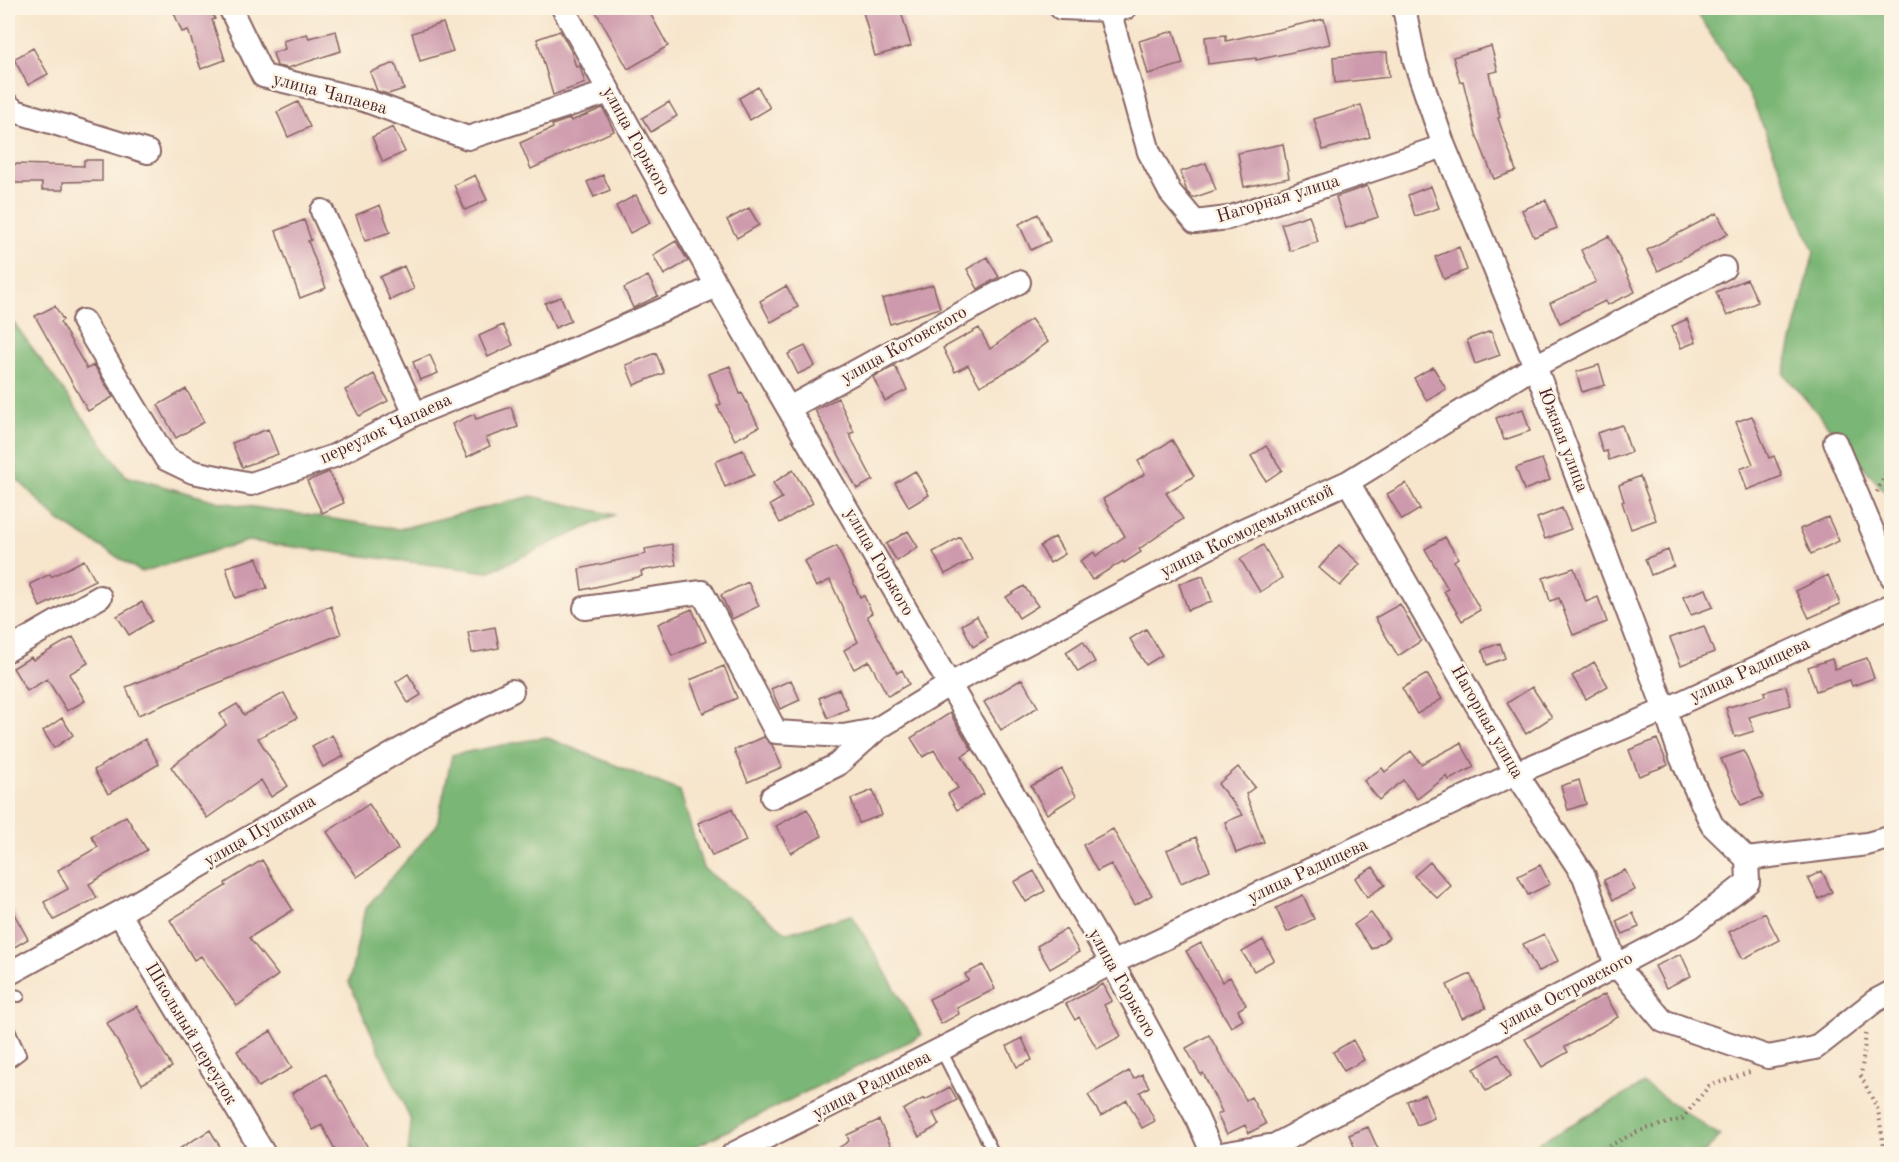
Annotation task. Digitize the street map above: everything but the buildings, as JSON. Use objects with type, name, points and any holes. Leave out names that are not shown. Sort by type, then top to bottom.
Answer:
[{"type":"street","name":"улица Чапаева","points":[[230,8],[262,76],[364,100],[468,138],[609,93]]},
{"type":"street","name":"улица Горького","points":[[563,8],[717,286],[1112,963],[1196,1116],[1213,1155]]},
{"type":"street","points":[[1061,8],[1117,9]]},
{"type":"street","name":"Южная улица","points":[[1404,8],[1415,62],[1444,146],[1535,366],[1681,757],[1712,825],[1747,859]]},
{"type":"street","name":"Нагорная улица","points":[[1117,9],[1149,152],[1170,192],[1195,222],[1228,218],[1444,146]]},
{"type":"street","points":[[8,105],[15,111],[148,152]]},
{"type":"street","points":[[322,211],[415,414]]},
{"type":"street","name":"улица Космодемьянской","points":[[772,797],[837,765],[877,729],[950,684],[1234,534],[1348,482],[1535,366],[1724,268]]},
{"type":"street","name":"улица Котовского","points":[[789,408],[1018,282]]},
{"type":"street","name":"переулок Чапаева","points":[[83,321],[166,459],[193,472],[251,484],[334,456],[415,414],[539,364],[717,286]]},
{"type":"street","points":[[1835,441],[1892,577]]},
{"type":"street","name":"Нагорная улица","points":[[1348,482],[1516,773],[1584,876],[1616,965],[1663,1022],[1768,1057],[1815,1048],[1883,997]]},
{"type":"street","points":[[585,608],[702,592],[776,732],[843,736],[877,729]]},
{"type":"street","points":[[8,650],[100,597]]},
{"type":"street","name":"улица Радищева","points":[[733,1155],[1112,963],[1516,773],[1665,710],[1892,605]]},
{"type":"street","name":"улица Пушкина","points":[[8,974],[119,913],[436,729],[513,691]]},
{"type":"street","points":[[1747,859],[1867,844],[1892,837]]},
{"type":"street","name":"улица Островского","points":[[1221,1155],[1275,1145],[1690,927],[1748,882],[1747,859]]},
{"type":"street","name":"Школьный переулок","points":[[119,913],[264,1155]]},
{"type":"lane","points":[[8,994],[19,996]]},
{"type":"lane","points":[[8,1028],[20,1054],[8,1063]]},
{"type":"lane","points":[[940,1050],[994,1155]]},
{"type":"path","points":[[1866,514],[1892,460]]},
{"type":"path","points":[[1883,997],[1865,1038],[1861,1076],[1878,1110],[1884,1146],[1883,1155]]},
{"type":"path","points":[[1593,1155],[1639,1131],[1682,1119],[1709,1086],[1752,1071]]},
{"type":"green space","points":[[1694,8],[1891,8],[1891,499],[1784,374],[1814,252],[1751,97]]},
{"type":"green space","points":[[8,315],[126,476],[220,502],[399,529],[532,496],[614,515],[488,572],[248,541],[141,572],[58,520],[8,470]]},
{"type":"green space","points":[[545,737],[680,791],[703,868],[787,933],[852,915],[922,1035],[680,1154],[408,1154],[411,1121],[349,983],[365,909],[437,825],[452,755]]},
{"type":"green space","points":[[1644,1084],[1720,1136],[1703,1154],[1519,1154]]}]
